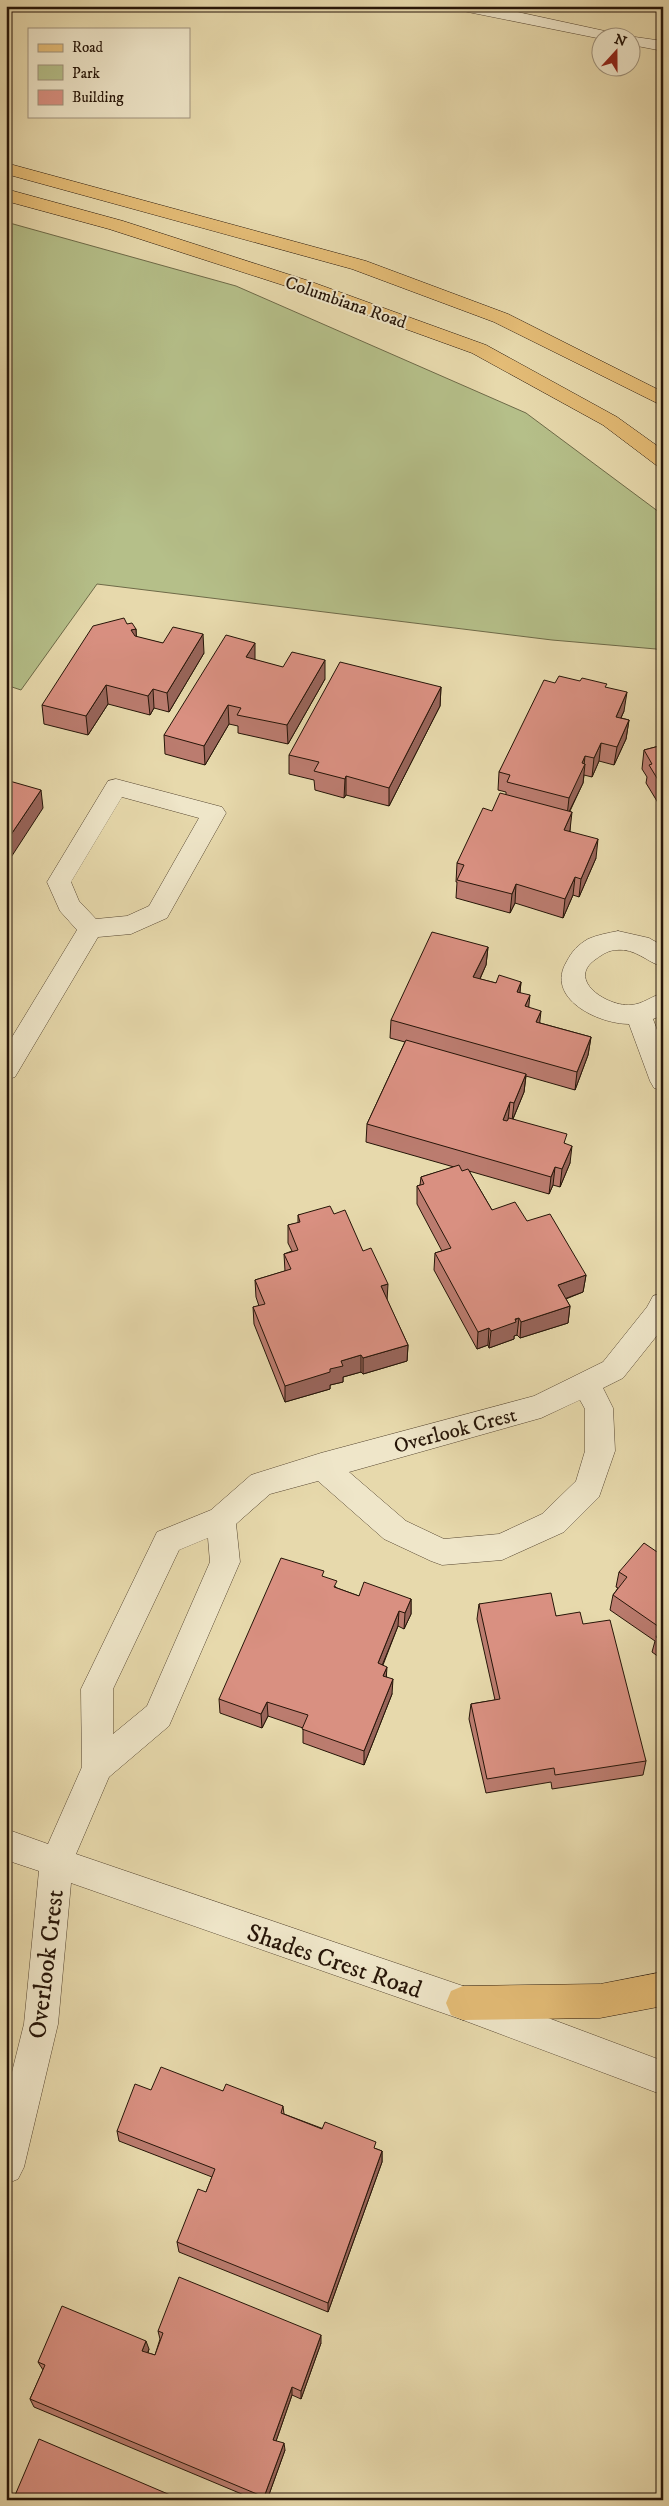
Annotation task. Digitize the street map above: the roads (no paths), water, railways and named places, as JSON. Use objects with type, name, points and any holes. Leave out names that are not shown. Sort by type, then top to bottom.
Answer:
[{"type":"main road","name":"Columbiana Road","points":[[6,168],[359,265],[501,318],[663,400]]},
{"type":"main road","name":"Columbiana Road","points":[[6,195],[116,225],[302,285],[479,349],[610,422],[663,460]]},
{"type":"main road","points":[[463,2003],[600,2001],[663,1989]]},
{"type":"street","points":[[463,6],[592,32]]},
{"type":"street","points":[[642,42],[663,46]]},
{"type":"street","points":[[116,787],[214,812],[158,912],[131,925],[90,929],[69,905],[58,882],[116,787]]},
{"type":"street","points":[[6,1070],[90,929]]},
{"type":"street","points":[[663,958],[654,950],[637,943],[617,941],[598,944],[583,953],[574,966],[573,981],[581,996],[596,1008],[616,1014],[638,1014],[654,1009],[663,1002]]},
{"type":"street","points":[[638,1014],[663,1081]]},
{"type":"street","name":"Overlook Crest","points":[[6,2167],[41,2024],[56,1862],[98,1767],[97,1689],[168,1541],[222,1519],[260,1484],[541,1406],[614,1370],[657,1315],[663,1304]]},
{"type":"street","points":[[321,1466],[395,1530],[442,1552],[502,1547],[553,1523],[589,1488],[600,1451],[598,1408],[586,1384]]},
{"type":"street","name":"Overlook Crest","points":[[98,1767],[158,1716],[225,1562],[222,1519]]},
{"type":"street","name":"Shades Crest Road","points":[[6,1844],[189,1910],[463,2003],[663,2078]]}]
